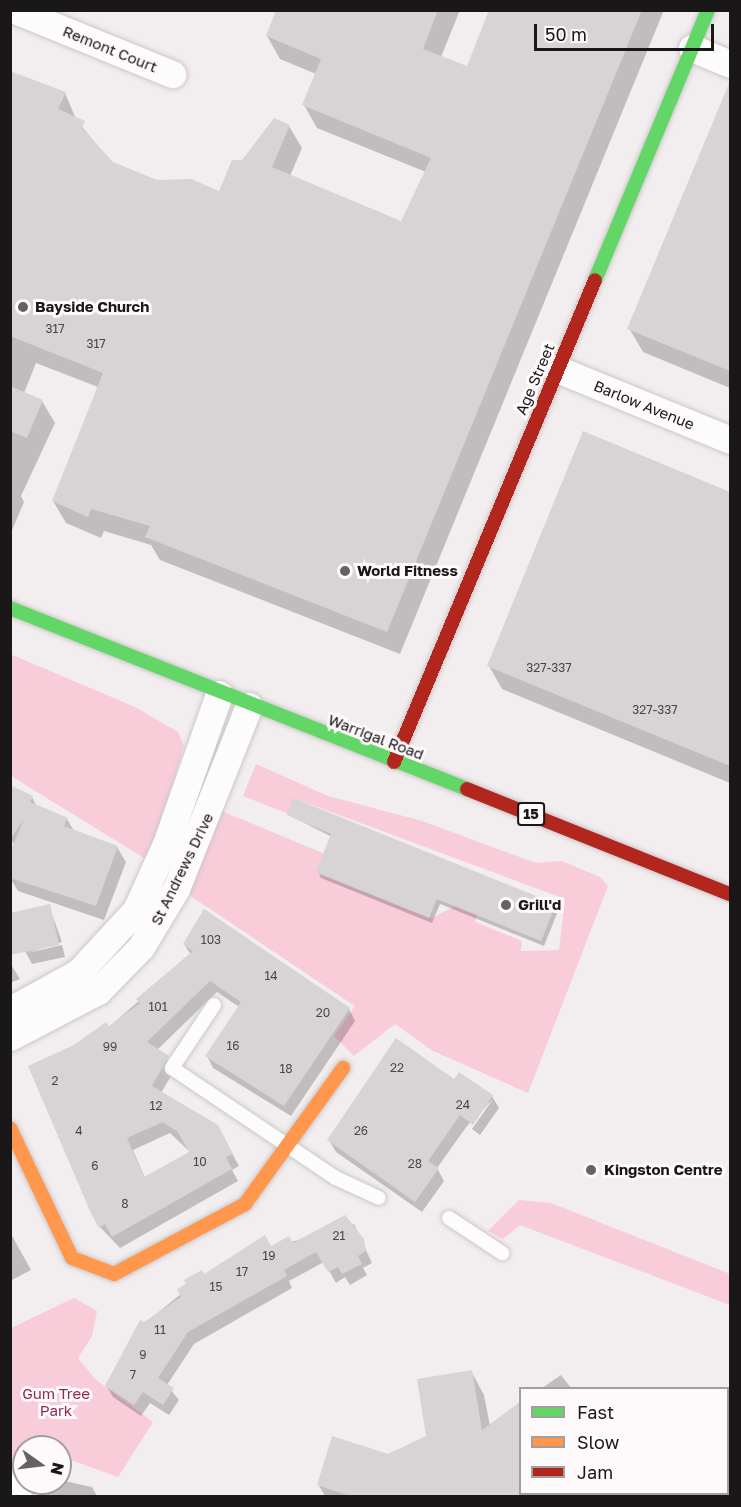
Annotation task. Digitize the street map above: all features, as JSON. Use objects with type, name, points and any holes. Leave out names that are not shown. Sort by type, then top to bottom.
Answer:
[{"type":"main road","name":"Age Street","points":[[394,762],[708,10]]},
{"type":"main road","name":"Warrigal Road","points":[[10,608],[249,706],[730,894]]},
{"type":"main road","points":[[10,1128],[72,1258],[114,1274],[245,1204],[290,1146],[343,1068]]},
{"type":"street","name":"Remont Court","points":[[15,10],[172,74]]},
{"type":"street","points":[[692,48],[730,64]]},
{"type":"street","name":"Barlow Avenue","points":[[557,369],[730,440]]},
{"type":"street","name":"St Andrews Drive","points":[[10,1010],[79,972],[136,910],[166,844],[219,694]]},
{"type":"street","name":"St Andrews Drive","points":[[10,1037],[98,991],[141,947],[176,890],[249,706]]},
{"type":"lane","points":[[214,1005],[172,1068],[336,1178],[379,1198]]},
{"type":"lane","points":[[449,1218],[501,1253]]},
{"type":"green space","points":[[10,654],[135,707],[178,732],[184,746],[149,861],[11,776]]},
{"type":"green space","points":[[256,764],[328,796],[422,821],[536,863],[562,861],[600,877],[608,886],[528,1093],[433,1051],[395,1024],[354,1056],[334,1036],[355,1006],[183,891],[219,810],[325,854],[318,874],[432,918],[455,906],[477,915],[475,922],[522,941],[521,951],[559,950],[565,899],[296,799],[289,814],[243,796]]},
{"type":"green space","points":[[519,1200],[551,1203],[730,1274],[730,1305],[520,1225],[503,1239],[488,1231]]},
{"type":"green space","name":"Gum Tree Park","points":[[74,1298],[97,1311],[92,1336],[78,1358],[95,1379],[153,1422],[118,1477],[72,1460],[72,1435],[12,1435],[11,1478],[11,1328]]},
{"type":"building","points":[[276,10],[438,10],[423,49],[467,66],[489,10],[642,10],[387,632],[145,537],[150,526],[91,509],[88,517],[52,501],[103,373],[10,336],[10,71],[66,92],[58,109],[85,121],[82,128],[113,162],[157,180],[191,179],[219,191],[232,160],[242,160],[274,118],[290,125],[272,167],[401,221],[431,158],[302,105],[321,59],[266,36]]},
{"type":"building","points":[[730,81],[730,371],[627,329]]},
{"type":"building","points":[[10,386],[43,400],[27,438],[10,431]]},
{"type":"building","points":[[583,431],[730,492],[730,766],[487,666]]},
{"type":"building","points":[[10,785],[33,796],[30,802],[68,818],[64,826],[118,846],[96,906],[10,878],[10,852],[24,819],[10,840]]},
{"type":"building","points":[[293,798],[556,904],[541,941],[437,899],[429,918],[316,872],[331,834],[287,815]]},
{"type":"building","points":[[50,904],[59,945],[10,955],[10,913]]},
{"type":"building","points":[[204,909],[350,1008],[284,1106],[205,1056],[241,1002],[210,981],[147,1042],[169,1056],[152,1086],[218,1125],[233,1154],[226,1157],[232,1169],[112,1237],[105,1224],[99,1228],[90,1211],[28,1066],[74,1045],[106,1022],[109,1026],[140,1003],[136,999],[193,951],[183,944]],"holes":[[[163,1122],[178,1132],[189,1152],[144,1177],[127,1138]]]},
{"type":"building","points":[[396,1038],[454,1079],[459,1072],[493,1095],[473,1125],[460,1115],[428,1161],[439,1168],[415,1202],[327,1140]]},
{"type":"building","points":[[345,1215],[364,1239],[366,1251],[358,1256],[362,1264],[342,1274],[338,1267],[328,1272],[316,1252],[284,1270],[287,1276],[188,1332],[158,1378],[174,1388],[163,1405],[143,1392],[134,1405],[105,1386],[140,1320],[144,1322],[181,1297],[177,1289],[186,1284],[184,1280],[202,1270],[204,1274],[265,1235],[271,1246],[289,1236],[293,1243]]},
{"type":"building","points":[[472,1370],[482,1430],[519,1403],[520,1497],[353,1497],[317,1485],[332,1436],[388,1454],[426,1436],[417,1379]]},
{"type":"traffic: fast","points":[[595,280],[708,10]]},
{"type":"traffic: fast","points":[[10,608],[467,789]]},
{"type":"traffic: slow","points":[[10,1128],[72,1258],[114,1274],[245,1204],[343,1068]]},
{"type":"traffic: jam","points":[[394,762],[595,280]]},
{"type":"traffic: jam","points":[[467,789],[730,894]]},
{"type":"place","name":"Bayside Church","points":[[23,307]]},
{"type":"place","name":"World Fitness","points":[[345,571]]},
{"type":"place","name":"Grill'd","points":[[506,905]]},
{"type":"place","name":"Kingston Centre","points":[[591,1170]]}]
